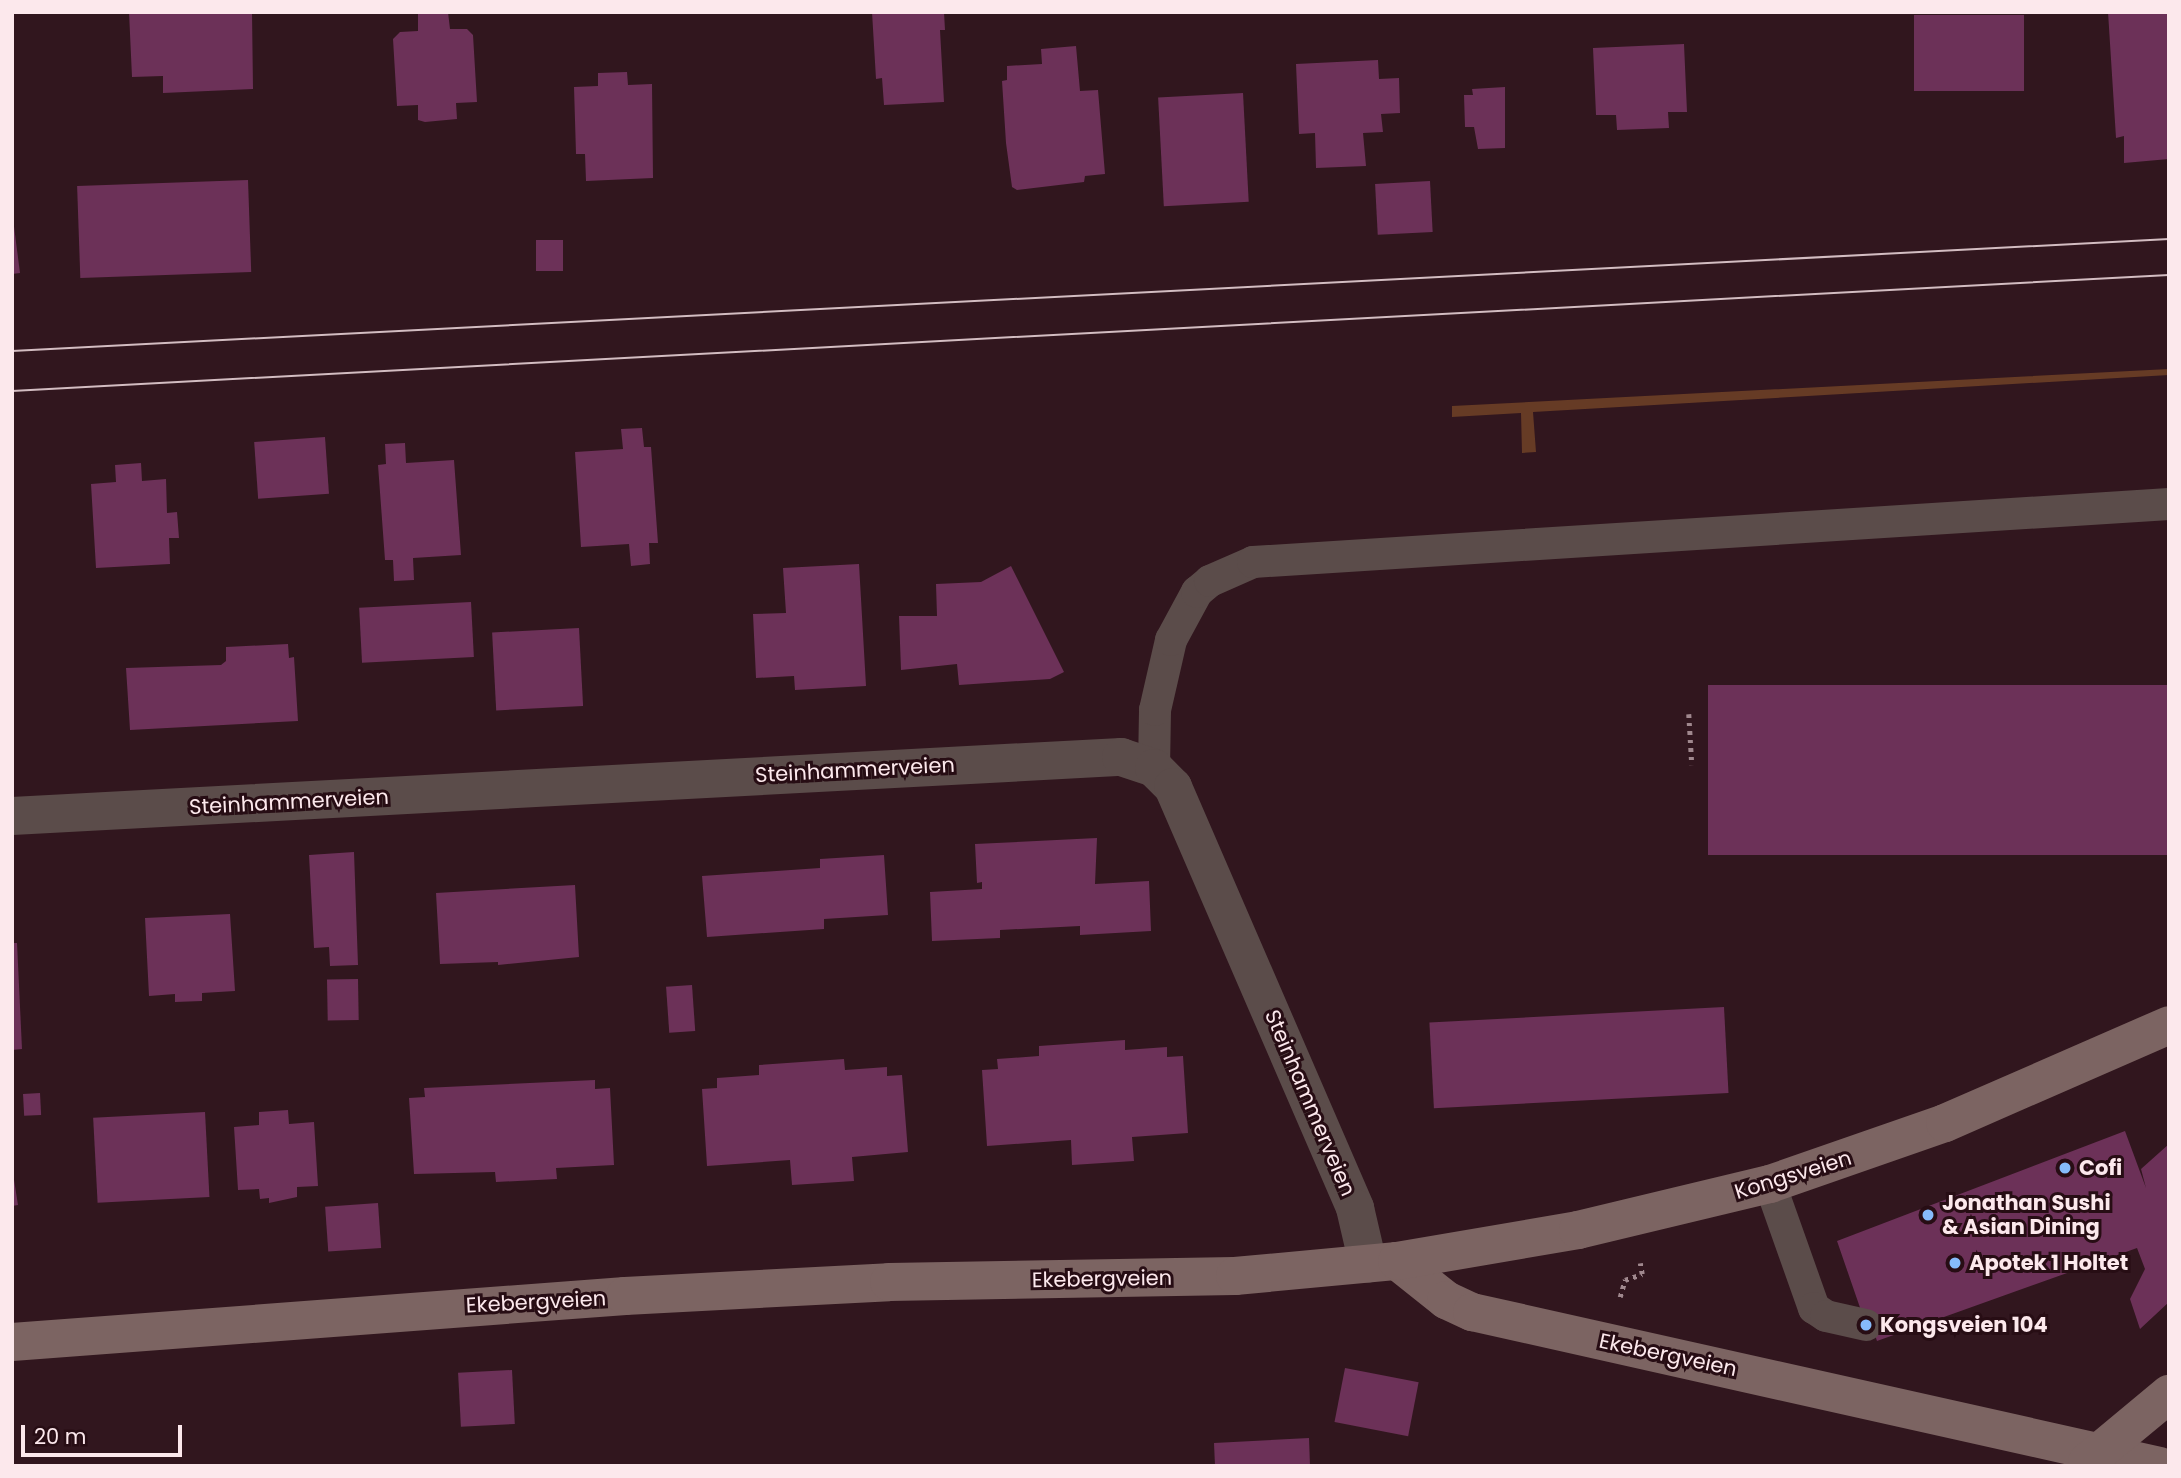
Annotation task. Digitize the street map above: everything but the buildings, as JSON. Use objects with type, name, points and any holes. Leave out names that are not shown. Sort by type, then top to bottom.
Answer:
[{"type":"main road","name":"Kongsveien","points":[[1382,1263],[1578,1230],[1770,1184],[1945,1123],[2169,1026]]},
{"type":"main road","name":"Ekebergveien","points":[[12,1342],[653,1295],[888,1282],[1235,1276],[1382,1263],[1472,1312],[2093,1458],[2160,1466]]},
{"type":"main road","points":[[2093,1458],[2169,1394]]},
{"type":"street","name":"Steinhammerveien","points":[[12,816],[1121,757],[1154,768],[1173,787],[1355,1208],[1382,1263]]},
{"type":"lane","points":[[1154,768],[1158,690],[1175,631],[1197,592],[1217,577],[1253,562],[2169,504]]},
{"type":"lane","points":[[1770,1184],[1814,1308],[1826,1316],[1866,1325]]},
{"type":"path","points":[[1689,714],[1692,765]]},
{"type":"path","points":[[1635,1275],[1642,1274],[1640,1263]]},
{"type":"shaded area","points":[[2169,369],[2169,375],[1533,412],[1536,452],[1522,453],[1521,413],[1452,417],[1452,406]]},
{"type":"tram line","points":[[12,351],[2169,239]]},
{"type":"tram line","points":[[12,391],[2169,275]]},
{"type":"place","name":"Cofi","points":[[2065,1168]]},
{"type":"place","name":"Jonathan Sushi & Asian Dining","points":[[1928,1215]]},
{"type":"place","name":"Apotek 1 Holtet","points":[[1955,1263]]},
{"type":"place","name":"Kongsveien 104","points":[[1866,1325]]}]
